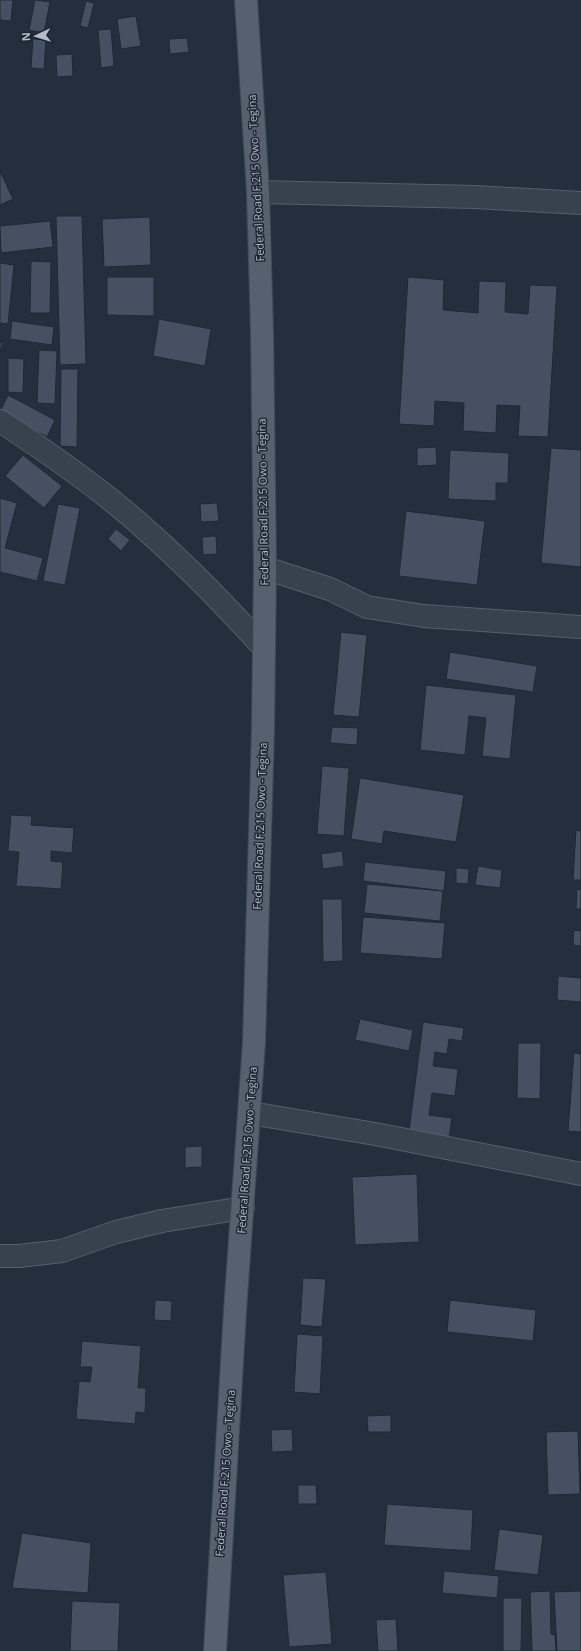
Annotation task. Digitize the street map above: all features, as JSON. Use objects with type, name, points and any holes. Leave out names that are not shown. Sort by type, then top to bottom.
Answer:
[{"type":"main road","name":"Federal Road F.215 Owo - Tegina","points":[[215,1651],[254,1042],[264,648],[265,568],[258,192],[246,0]]},
{"type":"street","points":[[258,192],[475,197],[581,202]]},
{"type":"street","points":[[0,421],[79,477],[143,527],[229,610],[264,648]]},
{"type":"street","points":[[265,568],[330,589],[368,607],[424,616],[581,627]]},
{"type":"street","points":[[250,1113],[368,1133],[581,1174]]},
{"type":"street","points":[[0,1256],[19,1256],[62,1251],[116,1232],[162,1221],[243,1208]]},
{"type":"building","points":[[0,0],[13,0],[11,21],[0,20]]},
{"type":"building","points":[[35,0],[50,2],[44,33],[29,30]]},
{"type":"building","points":[[86,1],[94,3],[88,28],[80,26]]},
{"type":"building","points":[[136,16],[141,46],[121,49],[117,19]]},
{"type":"building","points":[[111,29],[114,66],[101,68],[98,30]]},
{"type":"building","points":[[187,38],[189,52],[170,54],[169,39]]},
{"type":"building","points":[[33,39],[46,40],[44,69],[31,68]]},
{"type":"building","points":[[72,54],[73,76],[57,77],[56,55]]},
{"type":"building","points":[[0,171],[13,199],[0,205]]},
{"type":"building","points":[[56,216],[82,216],[86,364],[60,365]]},
{"type":"building","points":[[150,217],[151,265],[104,267],[102,219]]},
{"type":"building","points":[[50,221],[53,247],[1,253],[0,226]]},
{"type":"building","points":[[31,261],[51,262],[50,313],[30,313]]},
{"type":"building","points":[[0,263],[14,265],[8,324],[0,323]]},
{"type":"building","points":[[107,277],[154,277],[154,316],[107,315]]},
{"type":"building","points":[[408,277],[444,280],[443,310],[478,313],[479,281],[506,282],[505,312],[528,314],[530,285],[557,286],[548,437],[518,436],[520,406],[497,405],[496,433],[463,431],[464,403],[435,401],[434,426],[399,424]]},
{"type":"building","points":[[159,319],[211,329],[205,366],[153,356]]},
{"type":"building","points":[[12,321],[54,327],[52,345],[10,339]]},
{"type":"building","points":[[0,342],[3,343],[0,352]]},
{"type":"building","points":[[39,350],[57,351],[55,404],[37,403]]},
{"type":"building","points":[[8,358],[24,359],[23,393],[8,392]]},
{"type":"building","points":[[61,369],[78,369],[77,447],[60,446]]},
{"type":"building","points":[[8,395],[55,420],[47,437],[0,412]]},
{"type":"building","points":[[436,447],[437,465],[417,466],[417,448]]},
{"type":"building","points":[[551,448],[581,450],[581,567],[541,563]]},
{"type":"building","points":[[450,450],[509,453],[508,483],[496,483],[496,501],[448,499]]},
{"type":"building","points":[[23,455],[62,486],[44,508],[5,476]]},
{"type":"building","points":[[0,498],[17,503],[5,548],[43,558],[37,581],[0,572]]},
{"type":"building","points":[[217,503],[219,521],[201,522],[200,504]]},
{"type":"building","points":[[58,504],[80,508],[65,585],[43,581]]},
{"type":"building","points":[[406,511],[485,521],[477,585],[399,576]]},
{"type":"building","points":[[116,529],[130,540],[121,551],[108,539]]},
{"type":"building","points":[[216,536],[217,554],[203,555],[202,537]]},
{"type":"building","points":[[341,632],[367,635],[359,717],[333,715]]},
{"type":"building","points":[[450,652],[537,666],[533,692],[446,679]]},
{"type":"building","points":[[426,685],[516,695],[510,759],[482,756],[486,718],[469,716],[465,755],[420,750]]},
{"type":"building","points":[[332,727],[358,728],[357,745],[330,743]]},
{"type":"building","points":[[322,766],[349,768],[344,836],[317,834]]},
{"type":"building","points":[[360,778],[464,795],[456,842],[384,831],[382,844],[351,839]]},
{"type":"building","points":[[11,815],[32,816],[31,825],[74,828],[72,853],[51,851],[51,861],[63,862],[61,889],[16,886],[19,852],[8,851]]},
{"type":"building","points":[[576,830],[581,831],[581,880],[573,880]]},
{"type":"building","points":[[342,851],[344,866],[323,869],[321,854]]},
{"type":"building","points":[[365,862],[446,871],[444,891],[363,881]]},
{"type":"building","points":[[478,866],[502,870],[500,888],[475,885]]},
{"type":"building","points":[[456,868],[469,869],[468,884],[456,883]]},
{"type":"building","points":[[367,884],[443,891],[440,921],[364,913]]},
{"type":"building","points":[[577,889],[581,890],[581,909],[576,909]]},
{"type":"building","points":[[322,899],[342,899],[343,961],[323,962]]},
{"type":"building","points":[[363,917],[445,923],[442,959],[360,953]]},
{"type":"building","points":[[574,930],[581,931],[581,946],[573,945]]},
{"type":"building","points":[[558,976],[581,978],[581,1002],[557,1000]]},
{"type":"building","points":[[360,1019],[413,1030],[409,1051],[355,1040]]},
{"type":"building","points":[[423,1022],[464,1028],[462,1041],[449,1039],[447,1054],[435,1052],[433,1066],[458,1069],[455,1096],[432,1093],[429,1115],[452,1118],[449,1137],[409,1131]]},
{"type":"building","points":[[518,1043],[541,1043],[540,1099],[517,1098]]},
{"type":"building","points":[[574,1053],[581,1054],[581,1132],[568,1131]]},
{"type":"building","points":[[202,1146],[202,1167],[185,1168],[185,1147]]},
{"type":"building","points":[[417,1174],[419,1242],[355,1245],[352,1177]]},
{"type":"building","points":[[303,1278],[326,1279],[322,1327],[300,1325]]},
{"type":"building","points":[[155,1300],[172,1301],[171,1321],[154,1320]]},
{"type":"building","points":[[450,1300],[536,1310],[533,1341],[447,1332]]},
{"type":"building","points":[[297,1334],[323,1336],[320,1394],[294,1392]]},
{"type":"building","points":[[82,1341],[141,1346],[138,1388],[146,1388],[145,1413],[136,1412],[135,1424],[76,1419],[79,1381],[90,1382],[92,1367],[80,1367]]},
{"type":"building","points":[[391,1415],[391,1432],[368,1432],[367,1416]]},
{"type":"building","points":[[292,1429],[293,1451],[272,1452],[271,1430]]},
{"type":"building","points":[[578,1431],[580,1494],[548,1495],[546,1432]]},
{"type":"building","points":[[298,1485],[316,1485],[317,1504],[298,1504]]},
{"type":"building","points":[[387,1504],[473,1510],[471,1551],[384,1545]]},
{"type":"building","points":[[499,1529],[543,1535],[538,1575],[494,1570]]},
{"type":"building","points":[[22,1533],[91,1543],[88,1593],[12,1588]]},
{"type":"building","points":[[444,1571],[499,1576],[497,1598],[442,1593]]},
{"type":"building","points":[[326,1572],[332,1644],[289,1647],[283,1575]]},
{"type":"building","points":[[550,1591],[551,1634],[555,1635],[556,1651],[532,1651],[530,1592]]},
{"type":"building","points":[[581,1591],[581,1651],[557,1651],[554,1592]]},
{"type":"building","points":[[503,1598],[522,1598],[521,1651],[503,1651]]},
{"type":"building","points":[[72,1601],[120,1603],[118,1651],[70,1651]]},
{"type":"building","points":[[396,1619],[398,1651],[378,1651],[376,1620]]}]
